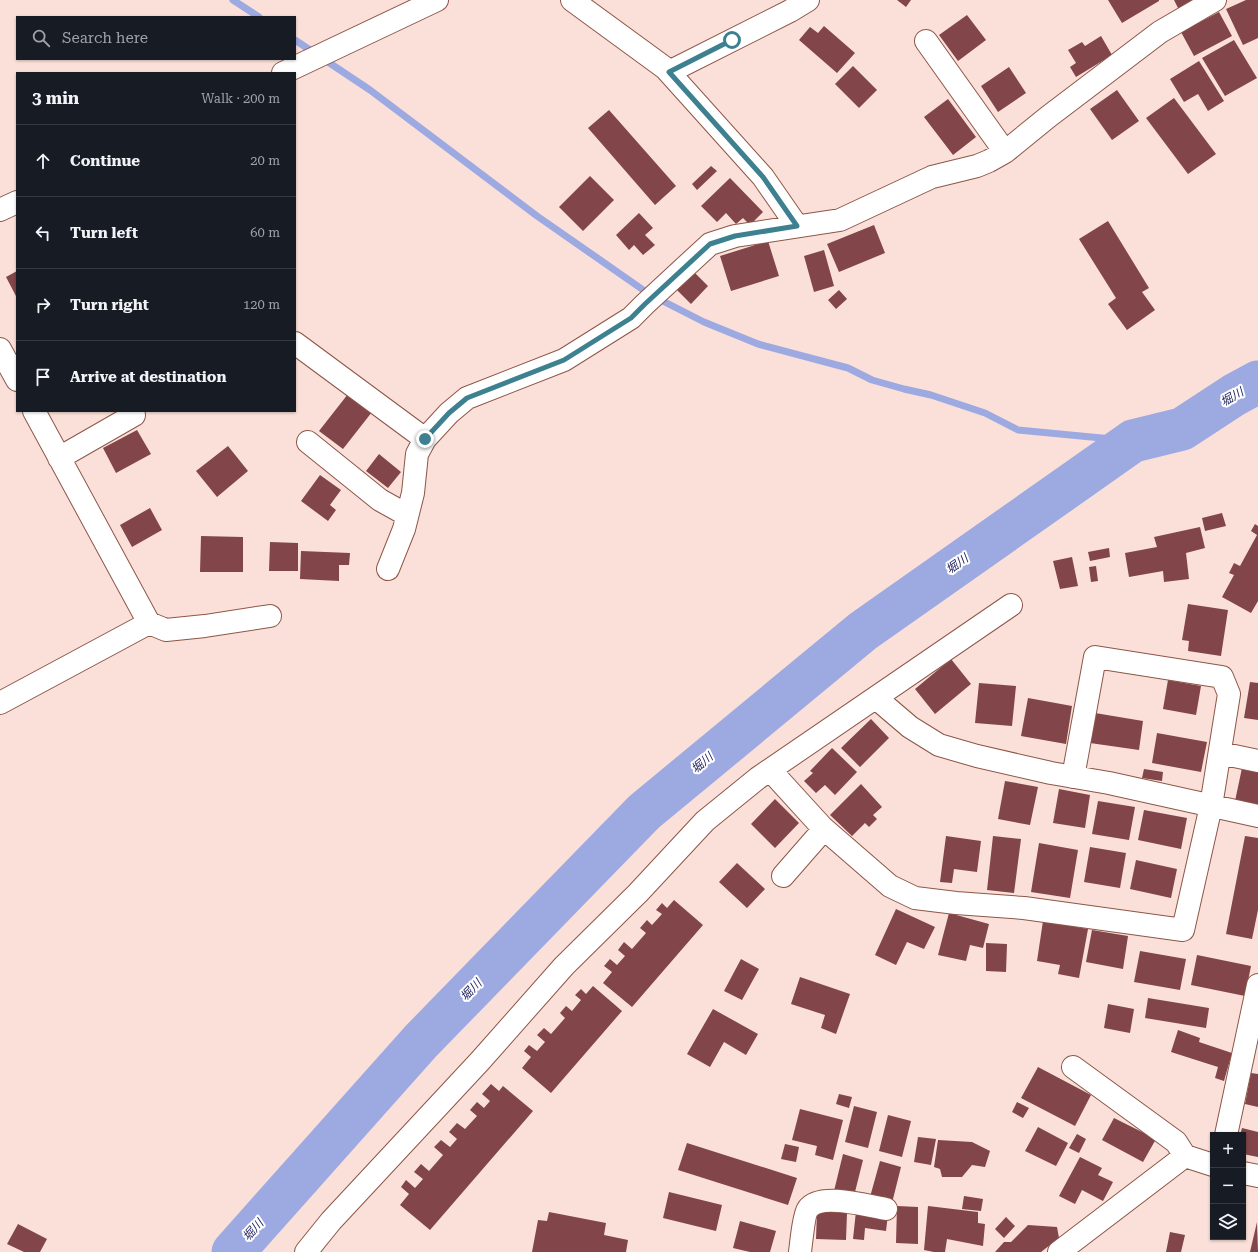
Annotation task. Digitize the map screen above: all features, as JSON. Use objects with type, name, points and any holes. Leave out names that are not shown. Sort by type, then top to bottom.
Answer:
[{"type":"street","points":[[292,69],[437,0]]},
{"type":"street","points":[[572,0],[669,72],[763,177],[797,226]]},
{"type":"street","points":[[669,72],[790,11],[808,0]]},
{"type":"street","points":[[388,569],[404,529],[412,493],[417,454],[425,439],[449,413],[467,398],[564,360],[631,318],[710,244],[735,236],[840,220],[932,178],[977,166],[989,161],[1005,152],[1048,117],[1160,32],[1215,0]]},
{"type":"street","points":[[926,41],[1005,152]]},
{"type":"street","points":[[0,210],[16,202]]},
{"type":"street","points":[[296,344],[425,439]]},
{"type":"street","points":[[0,349],[16,378]]},
{"type":"street","points":[[35,412],[149,623],[166,630],[205,626],[270,616]]},
{"type":"street","points":[[59,458],[134,415]]},
{"type":"street","points":[[308,442],[380,500],[407,515]]},
{"type":"street","points":[[306,1252],[331,1221],[480,1061],[564,966],[638,893],[705,821],[758,778],[1012,605]]},
{"type":"street","points":[[0,703],[149,623]]},
{"type":"street","points":[[770,770],[824,829],[890,886],[915,898],[956,903],[1024,908],[1183,930],[1211,806],[1220,753],[1229,694],[1222,677],[1095,657],[1073,777]]},
{"type":"street","points":[[876,698],[910,727],[939,745],[977,756],[1051,773],[1109,783],[1258,816]]},
{"type":"street","points":[[1220,753],[1258,761]]},
{"type":"street","points":[[783,876],[824,829]]},
{"type":"street","points":[[1227,1132],[1258,985]]},
{"type":"street","points":[[1073,1068],[1176,1142],[1185,1156],[1210,1164]]},
{"type":"street","points":[[1059,1252],[1185,1156]]},
{"type":"street","points":[[1246,1174],[1258,1176]]},
{"type":"street","points":[[800,1252],[807,1210],[816,1202],[829,1200],[886,1209]]},
{"type":"building","points":[[897,0],[911,0],[906,7]]},
{"type":"building","points":[[1108,0],[1159,0],[1159,1],[1122,23]]},
{"type":"building","points":[[1174,0],[1196,0],[1179,10]]},
{"type":"building","points":[[1246,0],[1258,0],[1258,38],[1243,45],[1226,9]]},
{"type":"building","points":[[1219,12],[1232,36],[1194,56],[1181,32]]},
{"type":"building","points":[[967,15],[986,40],[958,61],[939,35]]},
{"type":"building","points":[[824,26],[855,53],[837,73],[799,40],[810,27],[818,33]]},
{"type":"building","points":[[1101,36],[1112,55],[1076,77],[1070,67],[1076,63],[1068,50],[1082,42],[1085,46]]},
{"type":"building","points":[[1234,40],[1257,78],[1225,96],[1202,58]]},
{"type":"building","points":[[1199,61],[1224,101],[1208,111],[1198,94],[1184,102],[1170,79]]},
{"type":"building","points":[[853,66],[877,90],[859,108],[835,84]]},
{"type":"building","points":[[1009,67],[1026,93],[998,112],[981,86]]},
{"type":"building","points":[[1117,90],[1139,121],[1112,140],[1090,109]]},
{"type":"building","points":[[1174,98],[1216,154],[1188,174],[1146,118]]},
{"type":"building","points":[[948,99],[976,137],[953,155],[924,117]]},
{"type":"building","points":[[609,110],[676,186],[655,205],[588,128]]},
{"type":"building","points":[[711,166],[717,171],[697,190],[692,184]]},
{"type":"building","points":[[590,176],[614,200],[583,231],[559,207]]},
{"type":"building","points":[[730,178],[763,212],[750,225],[743,218],[736,224],[726,213],[717,222],[701,206]]},
{"type":"building","points":[[639,213],[653,228],[645,235],[655,245],[643,255],[634,245],[629,250],[616,235]]},
{"type":"building","points":[[1108,221],[1149,288],[1142,292],[1155,310],[1127,330],[1108,304],[1116,298],[1079,239]]},
{"type":"building","points":[[874,225],[885,253],[839,272],[827,244]]},
{"type":"building","points":[[768,241],[779,276],[731,291],[720,256]]},
{"type":"building","points":[[824,250],[834,286],[814,292],[804,256]]},
{"type":"building","points":[[16,272],[16,296],[6,277]]},
{"type":"building","points":[[695,273],[708,286],[691,304],[677,290]]},
{"type":"building","points":[[839,290],[847,299],[836,309],[828,300]]},
{"type":"building","points":[[348,394],[372,412],[343,449],[319,431]]},
{"type":"building","points":[[137,430],[151,454],[116,473],[103,448]]},
{"type":"building","points":[[228,446],[248,471],[217,497],[196,471]]},
{"type":"building","points":[[379,454],[401,472],[388,488],[366,471]]},
{"type":"building","points":[[320,475],[341,490],[330,505],[336,510],[328,521],[301,501]]},
{"type":"building","points":[[150,508],[162,530],[132,547],[120,525]]},
{"type":"building","points":[[1222,513],[1226,526],[1205,531],[1202,518]]},
{"type":"building","points":[[1255,524],[1258,526],[1258,601],[1251,613],[1222,597],[1234,575],[1229,573],[1234,563],[1240,566],[1257,535],[1251,531]]},
{"type":"building","points":[[1200,527],[1205,548],[1186,553],[1189,579],[1164,582],[1163,571],[1129,577],[1125,553],[1157,547],[1154,537]]},
{"type":"building","points":[[201,536],[243,537],[243,572],[200,572]]},
{"type":"building","points":[[270,542],[298,543],[298,571],[269,571]]},
{"type":"building","points":[[1109,548],[1110,557],[1090,561],[1088,552]]},
{"type":"building","points":[[301,551],[350,553],[349,565],[339,565],[339,581],[300,579]]},
{"type":"building","points":[[1072,557],[1078,586],[1060,589],[1053,561]]},
{"type":"building","points":[[1096,566],[1098,581],[1091,582],[1089,567]]},
{"type":"building","points":[[1188,604],[1228,610],[1221,656],[1188,651],[1189,641],[1182,640]]},
{"type":"building","points":[[951,659],[971,684],[935,714],[915,689]]},
{"type":"building","points":[[1168,680],[1201,686],[1196,715],[1163,709]]},
{"type":"building","points":[[1250,682],[1258,683],[1258,720],[1244,718]]},
{"type":"building","points":[[979,683],[1016,686],[1012,726],[975,723]]},
{"type":"building","points":[[1028,698],[1072,706],[1066,744],[1021,736]]},
{"type":"building","points":[[1095,713],[1143,721],[1139,750],[1090,743]]},
{"type":"building","points":[[871,719],[889,738],[860,767],[841,748]]},
{"type":"building","points":[[1157,733],[1207,742],[1201,772],[1152,763]]},
{"type":"building","points":[[832,748],[857,772],[835,795],[825,785],[816,793],[804,781],[813,773],[810,771]]},
{"type":"building","points":[[1242,768],[1258,772],[1258,806],[1235,801]]},
{"type":"building","points":[[1144,769],[1163,772],[1162,781],[1142,778]]},
{"type":"building","points":[[1005,781],[1038,787],[1030,825],[998,819]]},
{"type":"building","points":[[861,784],[882,807],[873,815],[877,819],[869,827],[865,823],[852,836],[830,815]]},
{"type":"building","points":[[1059,789],[1090,795],[1085,828],[1053,823]]},
{"type":"building","points":[[775,799],[799,823],[775,848],[751,824]]},
{"type":"building","points":[[1098,801],[1135,807],[1129,840],[1092,834]]},
{"type":"building","points":[[1144,810],[1187,818],[1181,849],[1138,840]]},
{"type":"building","points":[[946,836],[981,841],[977,872],[954,869],[952,883],[940,882]]},
{"type":"building","points":[[993,836],[1021,839],[1014,893],[987,890]]},
{"type":"building","points":[[1245,836],[1258,838],[1258,910],[1252,939],[1226,934]]},
{"type":"building","points":[[1039,843],[1078,850],[1070,898],[1031,892]]},
{"type":"building","points":[[1090,847],[1126,853],[1120,888],[1084,882]]},
{"type":"building","points":[[1136,860],[1177,869],[1171,898],[1130,889]]},
{"type":"building","points":[[737,863],[765,889],[747,908],[719,882]]},
{"type":"building","points":[[674,900],[703,925],[632,1007],[603,983],[612,972],[604,966],[610,959],[617,965],[625,956],[618,950],[624,942],[632,949],[646,933],[640,928],[647,920],[652,925],[662,914],[656,910],[662,903],[667,908]]},
{"type":"building","points":[[896,909],[935,927],[924,949],[907,942],[896,965],[875,955]]},
{"type":"building","points":[[949,913],[989,924],[983,948],[970,945],[966,961],[938,955]]},
{"type":"building","points":[[1043,921],[1088,929],[1079,978],[1058,974],[1060,965],[1037,961]]},
{"type":"building","points":[[1092,930],[1128,936],[1123,969],[1086,962]]},
{"type":"building","points":[[986,943],[1007,944],[1006,972],[986,971]]},
{"type":"building","points":[[1140,951],[1186,959],[1180,990],[1134,982]]},
{"type":"building","points":[[1197,955],[1251,966],[1245,996],[1191,985]]},
{"type":"building","points":[[741,959],[759,969],[742,1000],[724,991]]},
{"type":"building","points":[[800,977],[850,994],[836,1034],[821,1028],[825,1015],[791,1004]]},
{"type":"building","points":[[593,986],[622,1011],[551,1093],[522,1068],[531,1057],[524,1051],[529,1045],[537,1051],[545,1042],[537,1035],[544,1028],[551,1034],[565,1018],[560,1013],[566,1006],[572,1011],[581,1000],[575,995],[581,989],[586,994]]},
{"type":"building","points":[[1148,998],[1209,1008],[1206,1028],[1145,1018]]},
{"type":"building","points":[[1108,1004],[1134,1009],[1130,1033],[1104,1028]]},
{"type":"building","points":[[713,1009],[758,1034],[746,1055],[724,1042],[710,1067],[687,1054]]},
{"type":"building","points":[[1178,1030],[1200,1038],[1199,1042],[1232,1053],[1224,1081],[1215,1078],[1218,1067],[1171,1052]]},
{"type":"building","points":[[1038,1067],[1091,1095],[1075,1126],[1021,1098]]},
{"type":"building","points":[[1251,1073],[1258,1074],[1258,1107],[1245,1104]]},
{"type":"building","points":[[491,1084],[499,1091],[503,1086],[533,1111],[430,1230],[400,1205],[409,1194],[401,1187],[406,1180],[415,1188],[423,1179],[414,1172],[421,1164],[429,1171],[443,1155],[434,1147],[441,1140],[450,1147],[457,1139],[449,1132],[457,1123],[465,1129],[477,1116],[470,1110],[477,1102],[484,1108],[490,1101],[482,1094]]},
{"type":"building","points":[[839,1094],[852,1097],[849,1108],[836,1104]]},
{"type":"building","points":[[1017,1102],[1029,1108],[1023,1118],[1012,1112]]},
{"type":"building","points":[[854,1106],[877,1112],[868,1148],[845,1142]]},
{"type":"building","points":[[800,1109],[843,1120],[833,1160],[815,1155],[817,1146],[792,1140]]},
{"type":"building","points":[[888,1115],[911,1121],[902,1157],[879,1151]]},
{"type":"building","points":[[1114,1118],[1156,1139],[1143,1162],[1102,1140]]},
{"type":"building","points":[[1038,1127],[1068,1143],[1056,1166],[1025,1151]]},
{"type":"building","points":[[1242,1128],[1258,1132],[1258,1157],[1246,1155],[1246,1132],[1241,1132]]},
{"type":"building","points":[[1077,1134],[1086,1139],[1079,1153],[1069,1148]]},
{"type":"building","points":[[918,1137],[936,1139],[931,1165],[914,1162]]},
{"type":"building","points":[[938,1140],[972,1142],[990,1151],[985,1167],[972,1165],[962,1177],[942,1177],[940,1169],[934,1167]]},
{"type":"building","points":[[687,1143],[797,1178],[788,1205],[678,1170]]},
{"type":"building","points":[[785,1144],[799,1147],[796,1162],[781,1159]]},
{"type":"building","points":[[843,1154],[863,1160],[854,1196],[834,1191]]},
{"type":"building","points":[[1080,1157],[1102,1168],[1098,1175],[1113,1182],[1103,1201],[1082,1190],[1075,1204],[1059,1196]]},
{"type":"building","points":[[880,1161],[901,1167],[892,1203],[870,1197]]},
{"type":"building","points":[[669,1192],[722,1205],[716,1231],[663,1218]]},
{"type":"building","points":[[964,1196],[983,1199],[981,1211],[962,1209]]},
{"type":"building","points":[[897,1206],[918,1207],[918,1244],[896,1243]]},
{"type":"building","points":[[928,1206],[978,1212],[978,1223],[985,1224],[983,1246],[947,1239],[945,1252],[924,1250]]},
{"type":"building","points":[[817,1211],[847,1213],[846,1240],[816,1239]]},
{"type":"building","points":[[856,1211],[888,1214],[886,1231],[865,1228],[864,1240],[853,1239]]},
{"type":"building","points":[[549,1212],[606,1223],[604,1235],[628,1240],[626,1252],[532,1252],[538,1220],[547,1221]]},
{"type":"building","points":[[1006,1217],[1015,1226],[1004,1238],[995,1229]]},
{"type":"building","points":[[740,1221],[776,1231],[770,1252],[750,1252],[733,1248]]},
{"type":"building","points":[[1257,1222],[1258,1252],[1250,1252]]},
{"type":"building","points":[[18,1224],[47,1239],[40,1252],[24,1252],[7,1244]]},
{"type":"building","points":[[1028,1225],[1057,1227],[1059,1238],[1041,1252],[995,1252],[1004,1242],[1011,1242]]},
{"type":"building","points":[[1170,1232],[1185,1235],[1181,1252],[1166,1252]]},
{"type":"waterway","points":[[233,0],[257,16]]},
{"type":"waterway","points":[[296,41],[370,90],[537,216],[649,294],[704,322],[758,344],[848,368],[872,380],[931,395],[985,413],[1018,430],[1133,441]]},
{"type":"waterway","name":"堀川","points":[[233,1252],[421,1041],[644,812],[863,631],[1133,441],[1182,429],[1234,395],[1258,382]]},
{"type":"route","points":[[425,439],[449,413],[467,398],[564,360],[631,318],[710,244],[735,236],[797,226],[763,177],[669,72],[732,40]]}]
